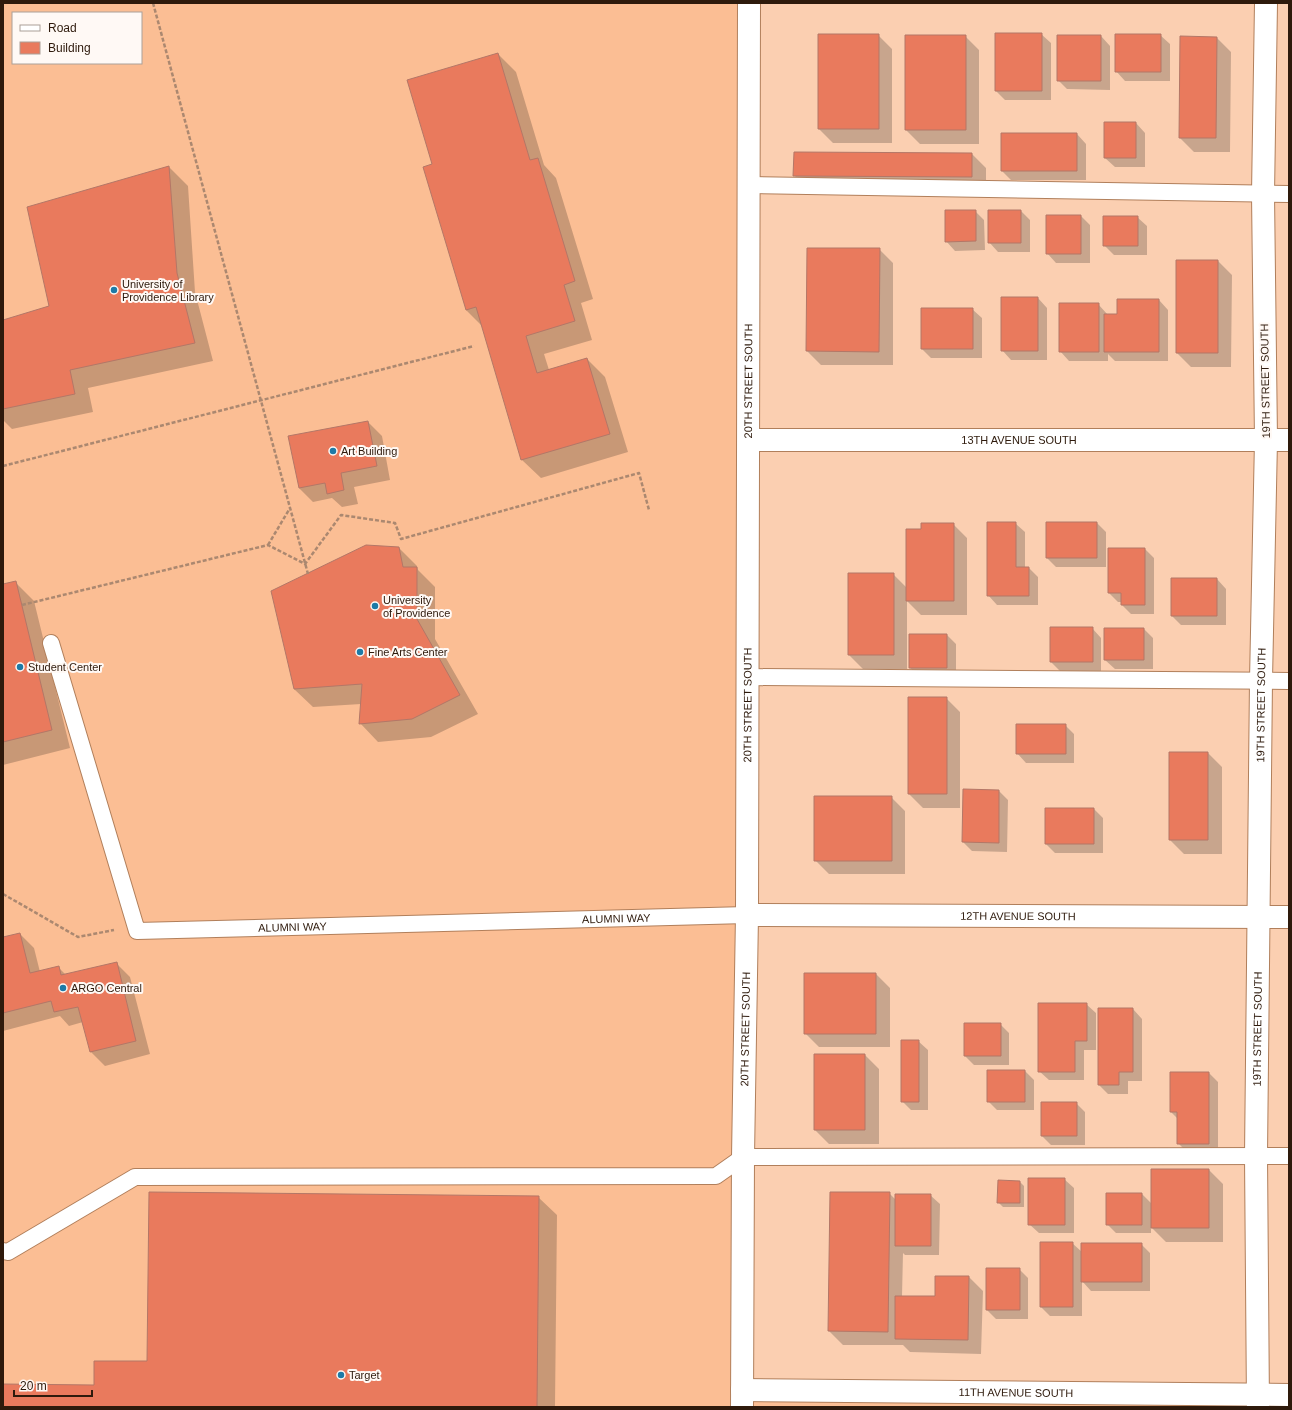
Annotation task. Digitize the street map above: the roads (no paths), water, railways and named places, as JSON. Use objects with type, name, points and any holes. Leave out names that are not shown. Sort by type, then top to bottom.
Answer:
[{"type":"street","name":"20TH STREET SOUTH","points":[[742,1399],[743,1156],[747,915],[750,3]]},
{"type":"street","name":"19TH STREET SOUTH","points":[[1258,1401],[1256,1156],[1261,680],[1266,440],[1263,194],[1266,3]]},
{"type":"street","name":"13TH AVENUE SOUTH","points":[[749,440],[1289,440]]},
{"type":"street","name":"12TH AVENUE SOUTH","points":[[747,915],[1289,917]]},
{"type":"street","name":"11TH AVENUE SOUTH","points":[[742,1399],[1258,1401],[1289,1395]]},
{"type":"lane","points":[[750,185],[1289,194]]},
{"type":"lane","name":"ALUMNI WAY","points":[[51,643],[137,931],[747,915]]},
{"type":"lane","points":[[747,677],[1289,681]]},
{"type":"lane","points":[[3,1252],[8,1252],[135,1178],[716,1176],[743,1156],[1289,1156]]},
{"type":"place","name":"University of Providence Library","points":[[114,290]]},
{"type":"place","name":"Art Building","points":[[333,451]]},
{"type":"place","name":"University of Providence","points":[[375,606]]},
{"type":"place","name":"Fine Arts Center","points":[[360,652]]},
{"type":"place","name":"Student Center","points":[[20,667]]},
{"type":"place","name":"ARGO Central","points":[[63,988]]},
{"type":"place","name":"Target","points":[[341,1375]]}]
